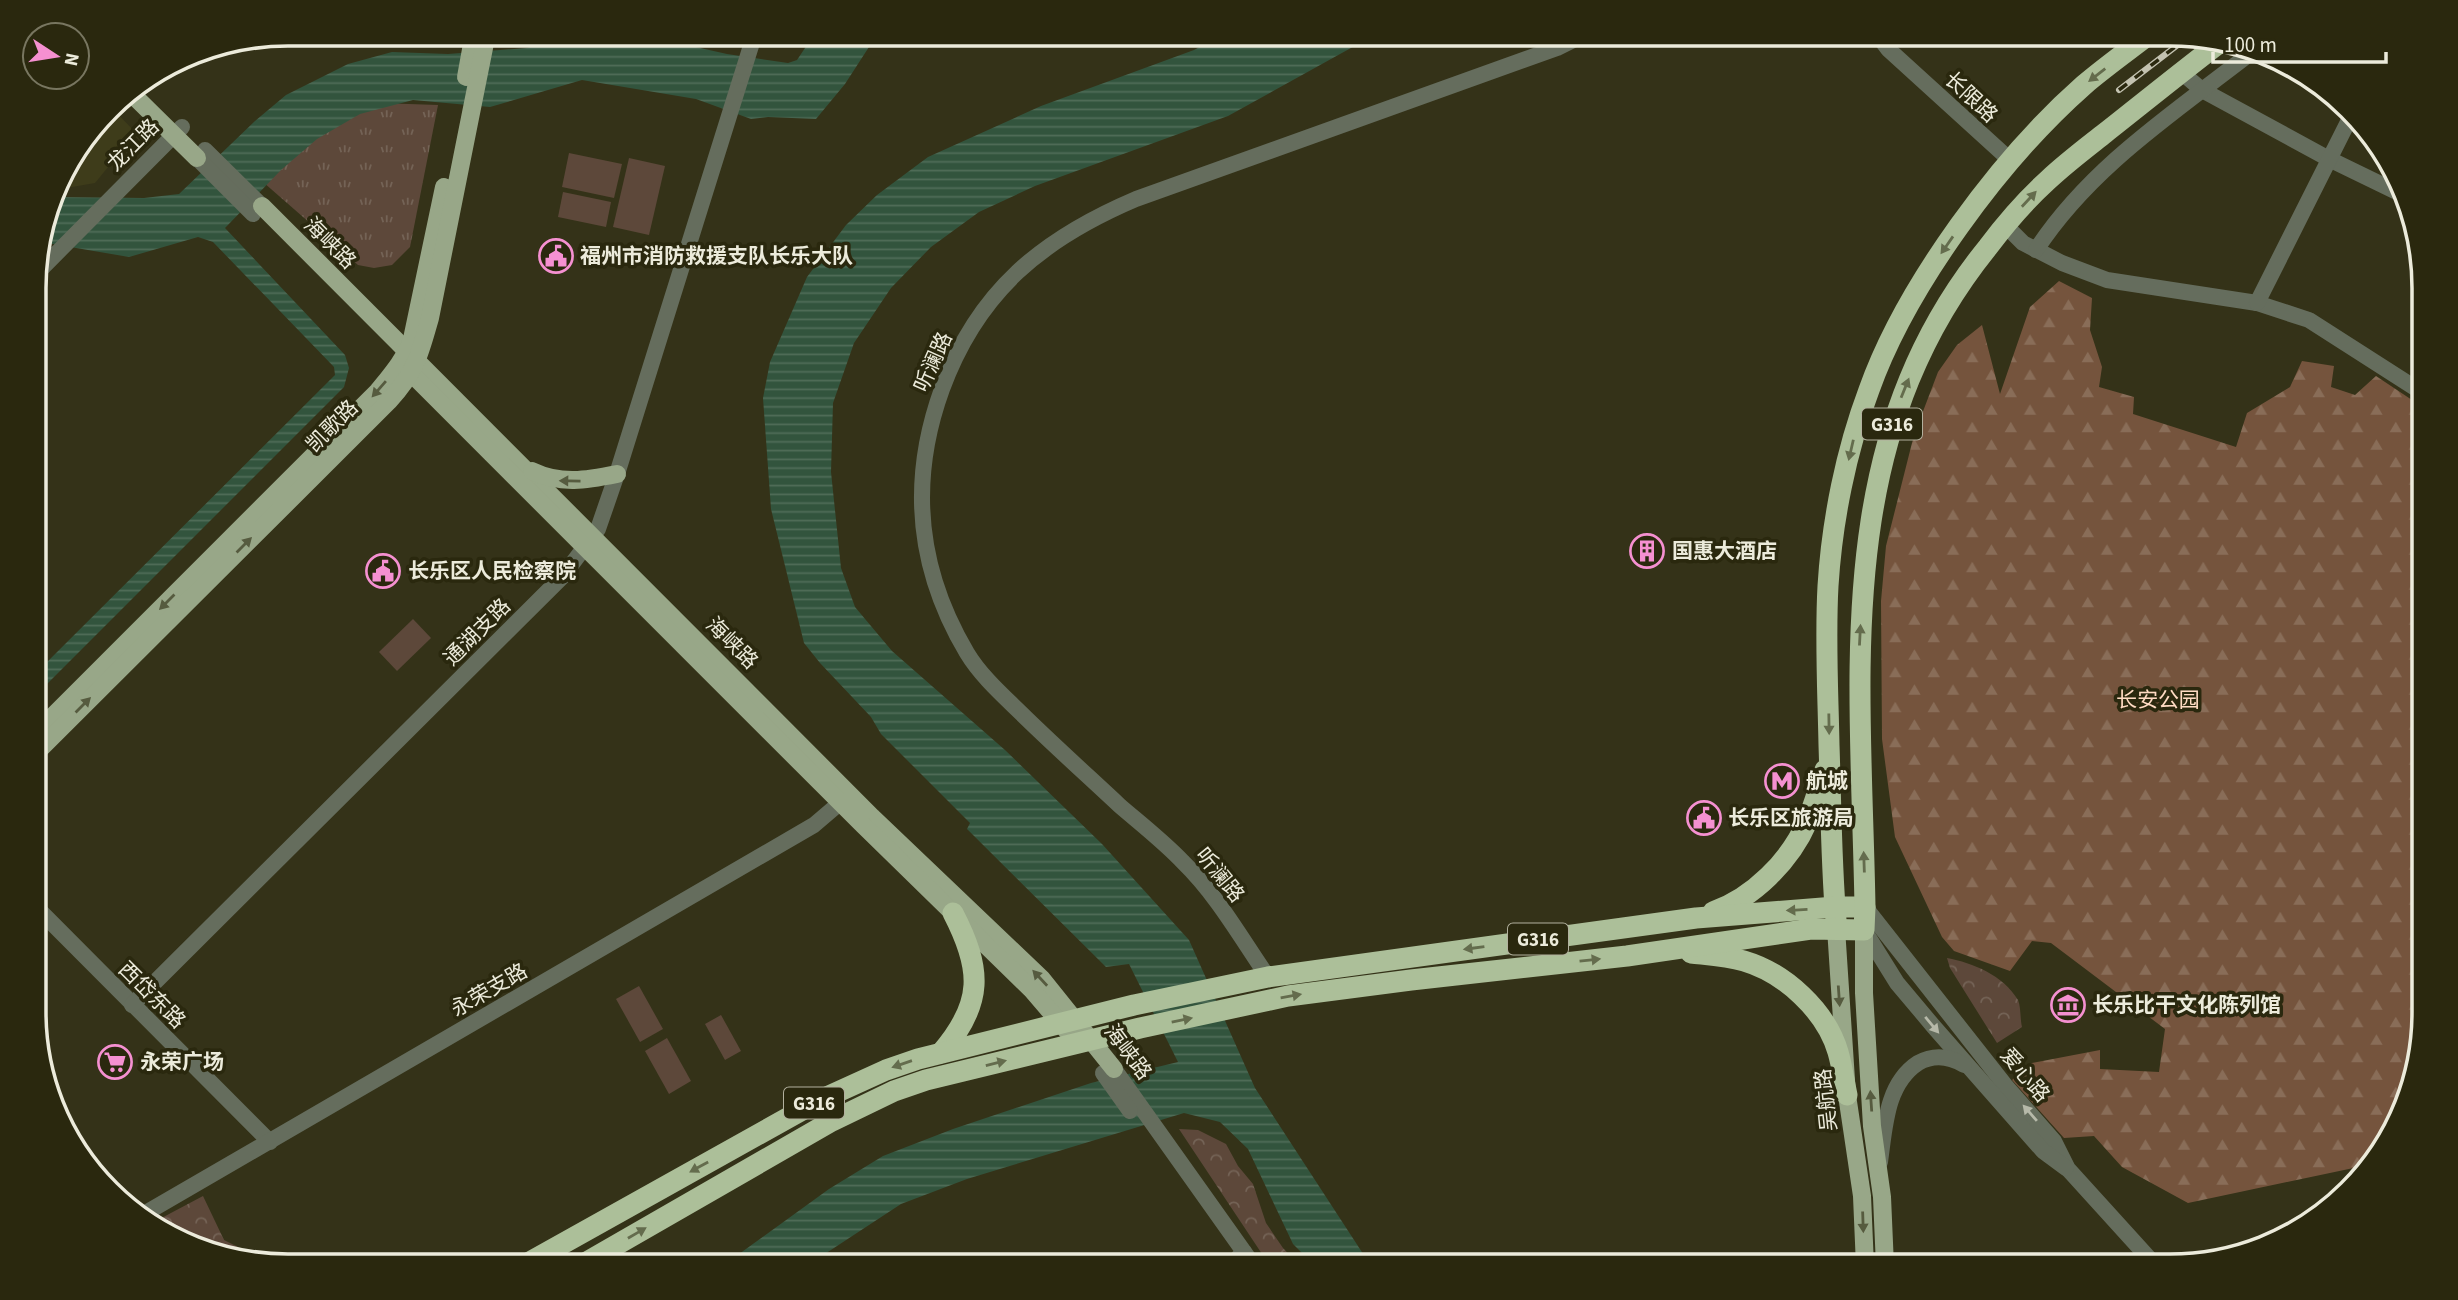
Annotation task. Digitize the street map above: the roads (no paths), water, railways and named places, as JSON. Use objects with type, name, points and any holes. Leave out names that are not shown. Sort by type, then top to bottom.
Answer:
[{"type":"highway","name":"G316","points":[[1835,917],[1830,828],[1828,588],[1832,543],[1861,412],[1880,361],[1911,303],[1944,250],[2010,160],[2084,85],[2134,46]]},
{"type":"highway","name":"G316","points":[[544,1254],[820,1100],[886,1070],[941,1053],[1068,1021],[1268,976],[1696,918],[1835,917],[1864,930],[1859,644],[1869,523],[1881,462],[1897,408],[1920,351],[1948,302],[1973,264],[2005,225],[2048,180],[2211,50]]},
{"type":"highway","points":[[1696,918],[1745,896],[1788,855],[1806,823],[1830,754]]},
{"type":"highway","points":[[1830,828],[1848,837],[1857,835],[1863,825]]},
{"type":"highway","name":"G316","points":[[601,1254],[832,1121],[894,1091],[926,1080],[1140,1028],[1288,996],[1627,956],[1811,929],[1865,907]]},
{"type":"highway","points":[[941,1053],[965,1019],[975,980],[975,968],[965,936],[953,913]]},
{"type":"highway","points":[[1661,949],[1745,961],[1780,977],[1803,998],[1830,1033],[1838,1052],[1847,1095]]},
{"type":"main road","name":"凯歌路","points":[[46,743],[389,401],[409,363],[478,46]]},
{"type":"main road","name":"海峡路","points":[[146,92],[178,131]]},
{"type":"main road","name":"海峡路","points":[[138,98],[201,154]]},
{"type":"main road","name":"海峡路","points":[[257,210],[846,799],[953,913],[1068,1021]]},
{"type":"main road","name":"凯歌路","points":[[46,723],[409,363]]},
{"type":"main road","name":"海峡路","points":[[409,363],[524,467],[588,541]]},
{"type":"main road","points":[[524,467],[545,477],[568,481],[617,474]]},
{"type":"main road","name":"海峡路","points":[[846,799],[1042,979],[1068,1021],[1108,1071]]},
{"type":"main road","name":"吴航路","points":[[1835,917],[1847,1095],[1862,1196],[1864,1254]]},
{"type":"main road","name":"吴航路","points":[[1864,930],[1872,1126],[1879,1168],[1884,1254]]},
{"type":"main road","points":[[1843,1038],[1847,1030],[1857,1026],[1867,1037]]},
{"type":"street","name":"通湖支路","points":[[132,1005],[563,576],[601,522],[751,46]]},
{"type":"street","name":"听澜路","points":[[1268,976],[1191,870],[1004,696],[968,654],[936,583],[924,528],[921,481],[936,407],[955,358],[992,299],[1023,265],[1077,227],[1136,199],[1561,46]]},
{"type":"street","name":"长限路","points":[[1886,46],[2010,160]]},
{"type":"street","points":[[2036,250],[2065,211],[2091,183],[2167,116],[2244,58]]},
{"type":"street","points":[[2181,72],[2202,90],[2329,159],[2391,189]]},
{"type":"street","points":[[2257,303],[2347,123]]},
{"type":"street","name":"龙江路","points":[[47,262],[178,131]]},
{"type":"street","name":"海峡路","points":[[201,154],[257,210]]},
{"type":"street","points":[[2005,225],[2023,243],[2107,280],[2257,303],[2309,320],[2412,386]]},
{"type":"street","name":"永荣支路","points":[[149,1211],[814,825],[846,799]]},
{"type":"street","name":"爱心路","points":[[1865,907],[2005,1085],[2054,1142],[2068,1169],[2145,1254]]},
{"type":"street","name":"西岱东路","points":[[46,917],[270,1142]]},
{"type":"street","points":[[1864,930],[1897,983],[2043,1152],[2068,1169]]},
{"type":"street","points":[[1879,1168],[1887,1115],[1895,1087],[1906,1071],[1927,1058],[1942,1056],[1972,1070]]},
{"type":"street","name":"海峡路","points":[[1108,1071],[1159,1141],[1233,1254]]},
{"type":"railway","points":[[2119,90],[2176,46]]},
{"type":"place","name":"福州市消防救援支队长乐大队","points":[[556,256]]},
{"type":"place","name":"国惠大酒店","points":[[1647,551]]},
{"type":"place","name":"长乐区人民检察院","points":[[383,571]]},
{"type":"place","name":"航城","points":[[1782,781]]},
{"type":"place","name":"长乐区旅游局","points":[[1704,818]]},
{"type":"place","name":"长乐比干文化陈列馆","points":[[2068,1005]]},
{"type":"place","name":"永荣广场","points":[[115,1062]]},
{"type":"park label","name":"长安公园","points":[[2158,700]]}]
